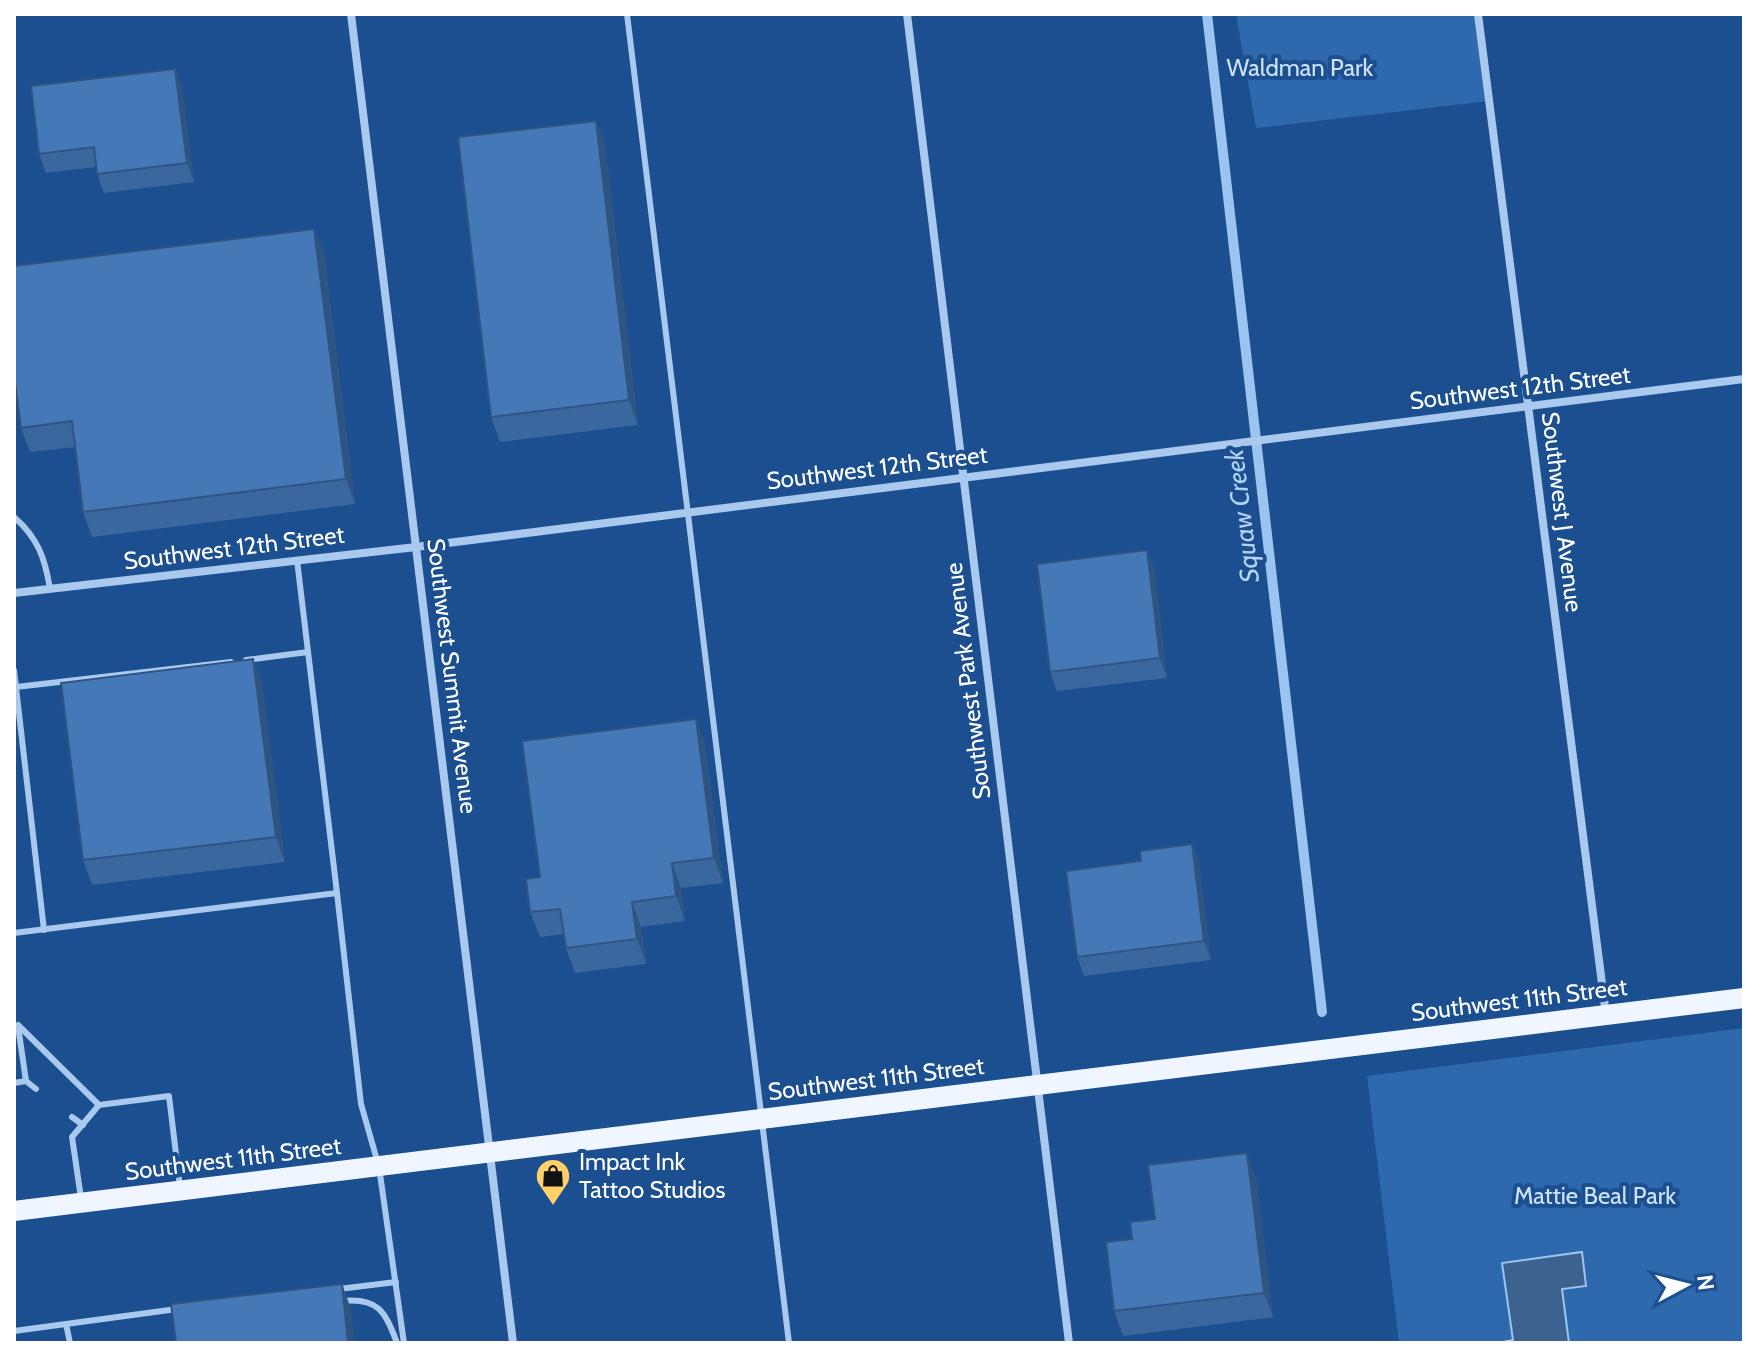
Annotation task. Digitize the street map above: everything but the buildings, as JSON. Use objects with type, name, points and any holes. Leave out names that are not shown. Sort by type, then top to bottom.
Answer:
[{"type":"main road","name":"Southwest 11th Street","points":[[14,1211],[1744,998]]},
{"type":"street","name":"Southwest Summit Avenue","points":[[351,14],[513,1343]]},
{"type":"street","name":"Southwest Park Avenue","points":[[907,14],[1069,1343]]},
{"type":"street","name":"Southwest J Avenue","points":[[1478,14],[1606,1015]]},
{"type":"street","name":"Southwest 12th Street","points":[[14,593],[416,547],[1744,379]]},
{"type":"lane","points":[[627,14],[789,1343]]},
{"type":"lane","points":[[14,517],[30,531],[44,554],[50,589]]},
{"type":"lane","points":[[297,560],[361,1104],[379,1167],[404,1343]]},
{"type":"lane","points":[[16,687],[308,652]]},
{"type":"lane","points":[[14,670],[44,930]]},
{"type":"lane","points":[[14,933],[337,893]]},
{"type":"lane","points":[[16,1025],[26,1081],[36,1089]]},
{"type":"lane","points":[[16,1025],[99,1105]]},
{"type":"lane","points":[[14,1083],[26,1081]]},
{"type":"lane","points":[[82,1203],[72,1137],[99,1105],[169,1096],[180,1191]]},
{"type":"lane","points":[[72,1117],[83,1125]]},
{"type":"lane","points":[[334,1289],[396,1282]]},
{"type":"lane","points":[[338,1301],[362,1299],[383,1311],[397,1343]]},
{"type":"lane","points":[[14,1331],[169,1314],[182,1309]]},
{"type":"lane","points":[[66,1324],[70,1343]]},
{"type":"green space","name":"Waldman Park","points":[[1236,14],[1480,14],[1489,101],[1256,128]]},
{"type":"green space","name":"Mattie Beal Park","points":[[1744,1028],[1744,1343],[1399,1343],[1367,1076]]},
{"type":"shaded area","points":[[1582,1252],[1586,1286],[1562,1289],[1569,1343],[1497,1343],[1513,1340],[1502,1263]]},
{"type":"waterway","name":"Squaw Creek","points":[[1207,14],[1322,1012]]},
{"type":"place","name":"Impact Ink Tattoo Studios","points":[[553,1207]]}]
